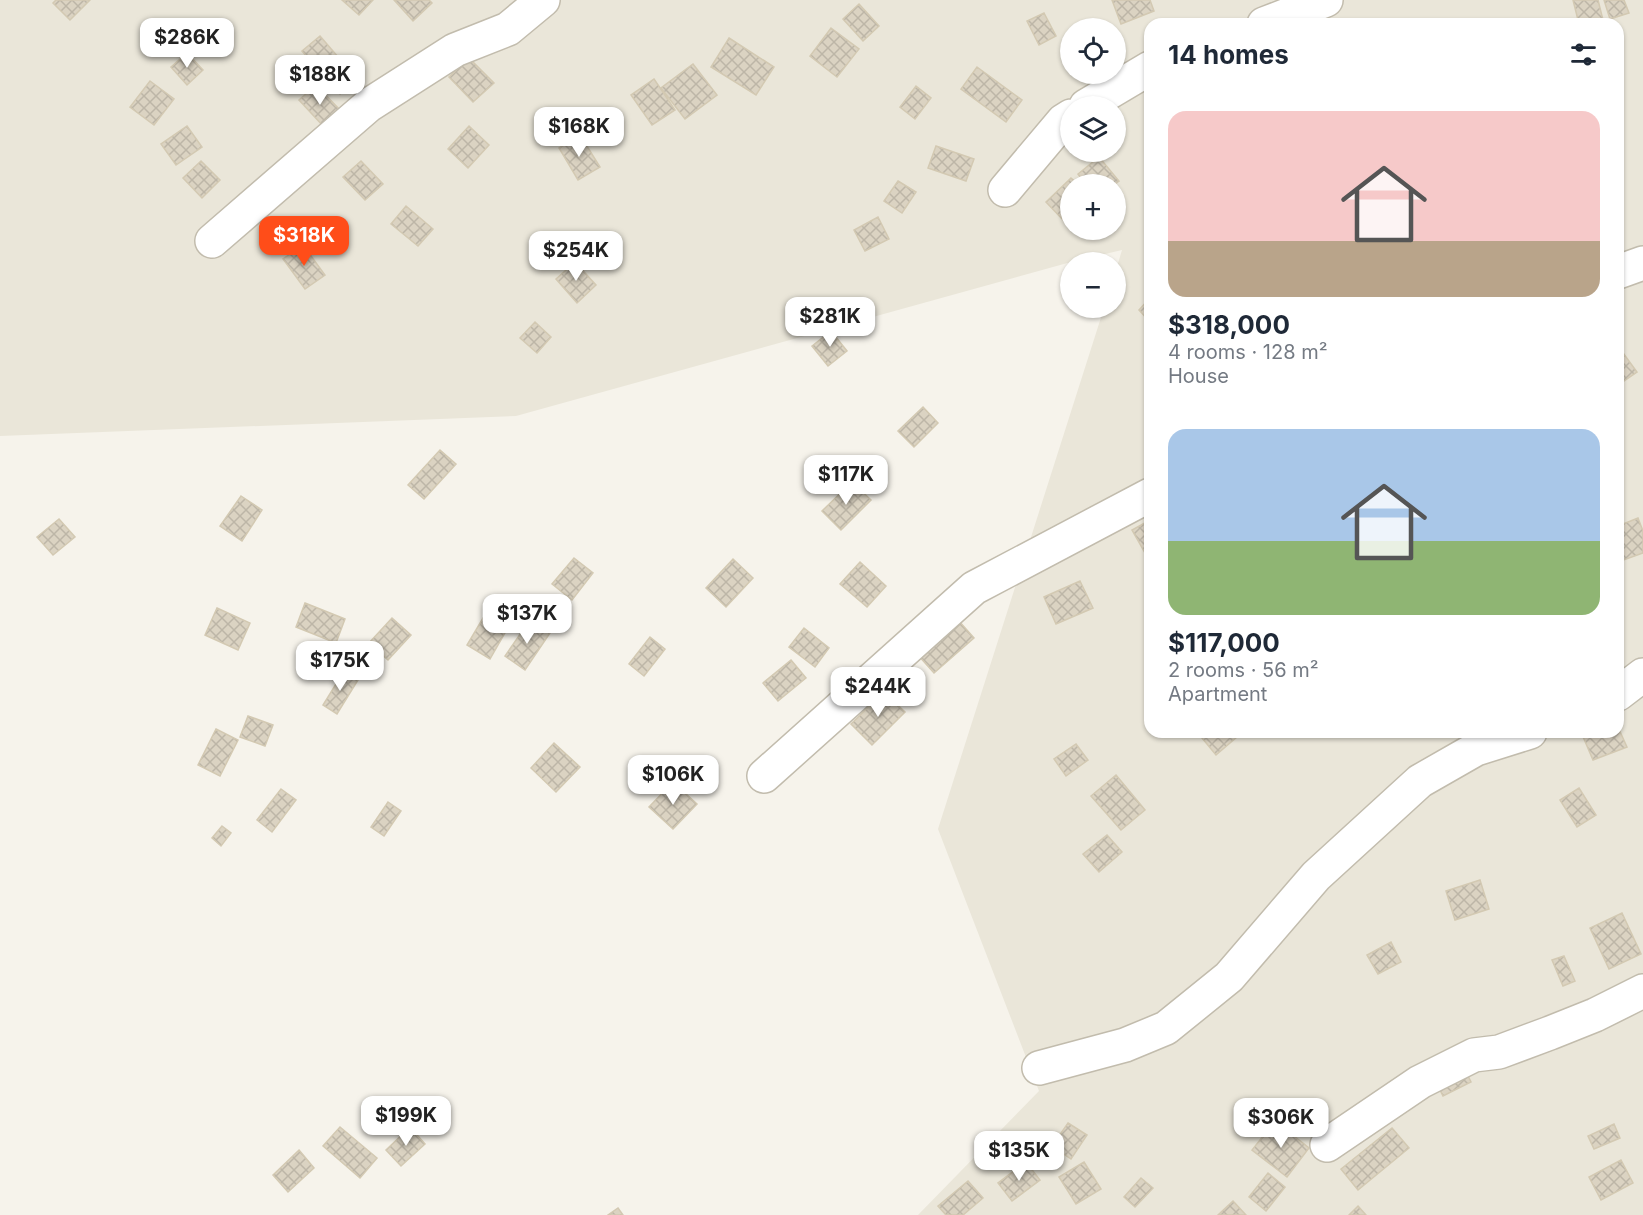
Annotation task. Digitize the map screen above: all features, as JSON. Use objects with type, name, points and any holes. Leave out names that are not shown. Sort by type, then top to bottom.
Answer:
[{"type":"street","points":[[212,241],[369,105],[455,50],[508,29],[543,0]]},
{"type":"street","points":[[1280,18],[1326,0]]},
{"type":"street","points":[[1103,96],[1144,72]]},
{"type":"street","points":[[1005,190],[1060,125]]},
{"type":"street","points":[[1624,271],[1643,263]]},
{"type":"street","points":[[764,776],[974,588],[1144,498]]},
{"type":"street","points":[[1624,689],[1643,675]]},
{"type":"street","points":[[1039,1068],[1125,1045],[1166,1028],[1229,977],[1316,876],[1420,781],[1476,750],[1512,738]]},
{"type":"street","points":[[1327,1145],[1420,1082],[1474,1055],[1499,1052],[1550,1034],[1643,991]]},
{"type":"shaded area","points":[[0,0],[1643,0],[1643,1215],[918,1215],[1039,1091],[938,829],[1101,318],[1126,318],[1126,252],[1121,252],[1122,250],[1060,252],[1060,265],[516,416],[0,436]]},
{"type":"building","points":[[56,0],[90,0],[70,20],[53,3]]},
{"type":"building","points":[[342,0],[373,0],[359,15]]},
{"type":"building","points":[[394,0],[429,0],[432,3],[413,21]]},
{"type":"building","points":[[1112,0],[1150,0],[1154,11],[1126,22],[1126,18],[1119,18]]},
{"type":"building","points":[[1573,0],[1598,0],[1602,18],[1578,18]]},
{"type":"building","points":[[1604,0],[1624,0],[1629,13],[1610,18]]},
{"type":"building","points":[[859,4],[879,26],[863,41],[843,19]]},
{"type":"building","points":[[1044,13],[1056,36],[1039,45],[1027,21]]},
{"type":"building","points":[[831,28],[859,49],[837,77],[810,56]]},
{"type":"building","points":[[320,36],[357,79],[340,94],[302,51]]},
{"type":"building","points":[[729,38],[774,67],[756,95],[711,67]]},
{"type":"building","points":[[187,53],[203,70],[187,85],[171,67]]},
{"type":"building","points":[[469,58],[494,83],[473,102],[449,77]]},
{"type":"building","points":[[693,64],[717,95],[685,119],[661,88]]},
{"type":"building","points":[[977,67],[1022,100],[1006,122],[961,89]]},
{"type":"building","points":[[654,79],[675,110],[652,125],[631,95]]},
{"type":"building","points":[[150,81],[174,99],[154,125],[130,107]]},
{"type":"building","points":[[316,85],[341,111],[324,127],[299,100]]},
{"type":"building","points":[[916,86],[931,98],[915,119],[900,107]]},
{"type":"building","points":[[187,126],[202,147],[176,165],[161,144]]},
{"type":"building","points":[[469,126],[489,145],[468,168],[448,149]]},
{"type":"building","points":[[580,135],[600,167],[578,180],[559,148]]},
{"type":"building","points":[[936,146],[974,159],[966,181],[928,168]]},
{"type":"building","points":[[201,161],[220,180],[202,198],[183,178]]},
{"type":"building","points":[[361,161],[383,184],[365,200],[343,177]]},
{"type":"building","points":[[1093,162],[1103,162],[1113,174],[1078,174]]},
{"type":"building","points":[[898,181],[916,192],[902,213],[884,201]]},
{"type":"building","points":[[1060,189],[1060,217],[1046,202]]},
{"type":"building","points":[[406,206],[433,229],[418,246],[391,224]]},
{"type":"building","points":[[878,217],[889,239],[865,251],[854,230]]},
{"type":"building","points":[[303,245],[325,275],[305,289],[283,259]]},
{"type":"building","points":[[575,262],[596,285],[577,303],[556,279]]},
{"type":"building","points":[[1144,305],[1144,315],[1139,310]]},
{"type":"building","points":[[535,322],[551,337],[537,353],[520,338]]},
{"type":"building","points":[[831,331],[847,351],[828,366],[812,346]]},
{"type":"building","points":[[1624,354],[1637,372],[1624,381]]},
{"type":"building","points":[[923,407],[938,423],[914,447],[898,431]]},
{"type":"building","points":[[440,450],[456,464],[424,499],[408,485]]},
{"type":"building","points":[[852,482],[871,500],[841,530],[822,511]]},
{"type":"building","points":[[241,496],[262,510],[242,541],[220,526]]},
{"type":"building","points":[[1638,518],[1643,531],[1643,553],[1624,560],[1624,524]]},
{"type":"building","points":[[59,519],[75,537],[53,555],[37,537]]},
{"type":"building","points":[[1144,523],[1144,551],[1132,530]]},
{"type":"building","points":[[574,558],[593,573],[572,600],[552,584]]},
{"type":"building","points":[[733,559],[753,578],[726,607],[706,588]]},
{"type":"building","points":[[860,562],[886,586],[867,607],[840,584]]},
{"type":"building","points":[[1080,581],[1093,608],[1056,624],[1044,597]]},
{"type":"building","points":[[305,603],[345,619],[336,643],[296,627]]},
{"type":"building","points":[[217,608],[250,623],[238,650],[205,635]]},
{"type":"building","points":[[392,618],[411,635],[388,660],[369,643]]},
{"type":"building","points":[[483,618],[506,631],[490,659],[467,645]]},
{"type":"building","points":[[530,620],[550,633],[525,670],[505,656]]},
{"type":"building","points":[[958,620],[974,638],[934,673],[918,655]]},
{"type":"building","points":[[804,628],[829,648],[815,667],[789,647]]},
{"type":"building","points":[[650,637],[665,649],[644,676],[629,664]]},
{"type":"building","points":[[791,660],[806,678],[778,701],[763,683]]},
{"type":"building","points":[[344,671],[358,680],[337,714],[323,705]]},
{"type":"building","points":[[884,692],[905,712],[872,745],[851,724]]},
{"type":"building","points":[[248,716],[273,725],[265,746],[240,737]]},
{"type":"building","points":[[216,729],[238,740],[220,776],[198,765]]},
{"type":"building","points":[[1202,738],[1236,738],[1216,755]]},
{"type":"building","points":[[1584,738],[1623,738],[1627,747],[1593,760]]},
{"type":"building","points":[[554,743],[580,767],[556,792],[531,768]]},
{"type":"building","points":[[1076,744],[1088,760],[1066,776],[1054,759]]},
{"type":"building","points":[[1116,775],[1145,810],[1121,830],[1091,796]]},
{"type":"building","points":[[673,782],[697,804],[673,829],[649,807]]},
{"type":"building","points":[[1579,788],[1596,815],[1577,827],[1560,800]]},
{"type":"building","points":[[281,789],[296,800],[272,832],[257,820]]},
{"type":"building","points":[[388,802],[401,811],[384,836],[371,827]]},
{"type":"building","points":[[222,826],[231,833],[221,846],[212,838]]},
{"type":"building","points":[[1107,835],[1122,852],[1099,872],[1083,854]]},
{"type":"building","points":[[1480,880],[1489,909],[1455,920],[1446,891]]},
{"type":"building","points":[[1622,913],[1641,954],[1609,969],[1590,928]]},
{"type":"building","points":[[1391,942],[1401,962],[1378,974],[1367,955]]},
{"type":"building","points":[[1564,956],[1575,981],[1563,986],[1552,960]]},
{"type":"building","points":[[1466,1072],[1471,1082],[1443,1096],[1438,1086]]},
{"type":"building","points":[[1275,1121],[1309,1148],[1287,1177],[1252,1150]]},
{"type":"building","points":[[1068,1123],[1087,1135],[1071,1159],[1052,1146]]},
{"type":"building","points":[[1614,1124],[1620,1138],[1594,1149],[1588,1136]]},
{"type":"building","points":[[340,1127],[377,1158],[360,1178],[323,1146]]},
{"type":"building","points":[[410,1127],[425,1144],[401,1166],[386,1150]]},
{"type":"building","points":[[1392,1128],[1409,1148],[1358,1190],[1341,1169]]},
{"type":"building","points":[[299,1150],[314,1168],[288,1192],[273,1175]]},
{"type":"building","points":[[1621,1160],[1633,1183],[1601,1200],[1589,1177]]},
{"type":"building","points":[[1026,1162],[1040,1180],[1012,1201],[998,1183]]},
{"type":"building","points":[[1084,1162],[1101,1189],[1076,1204],[1059,1177]]},
{"type":"building","points":[[1268,1173],[1285,1187],[1266,1211],[1249,1197]]},
{"type":"building","points":[[1141,1178],[1153,1188],[1135,1207],[1124,1197]]},
{"type":"building","points":[[968,1181],[983,1198],[963,1215],[946,1215],[938,1206]]},
{"type":"building","points":[[1233,1201],[1246,1215],[1218,1215]]},
{"type":"building","points":[[1358,1206],[1366,1215],[1349,1215]]},
{"type":"building","points":[[618,1208],[623,1215],[608,1215]]}]
